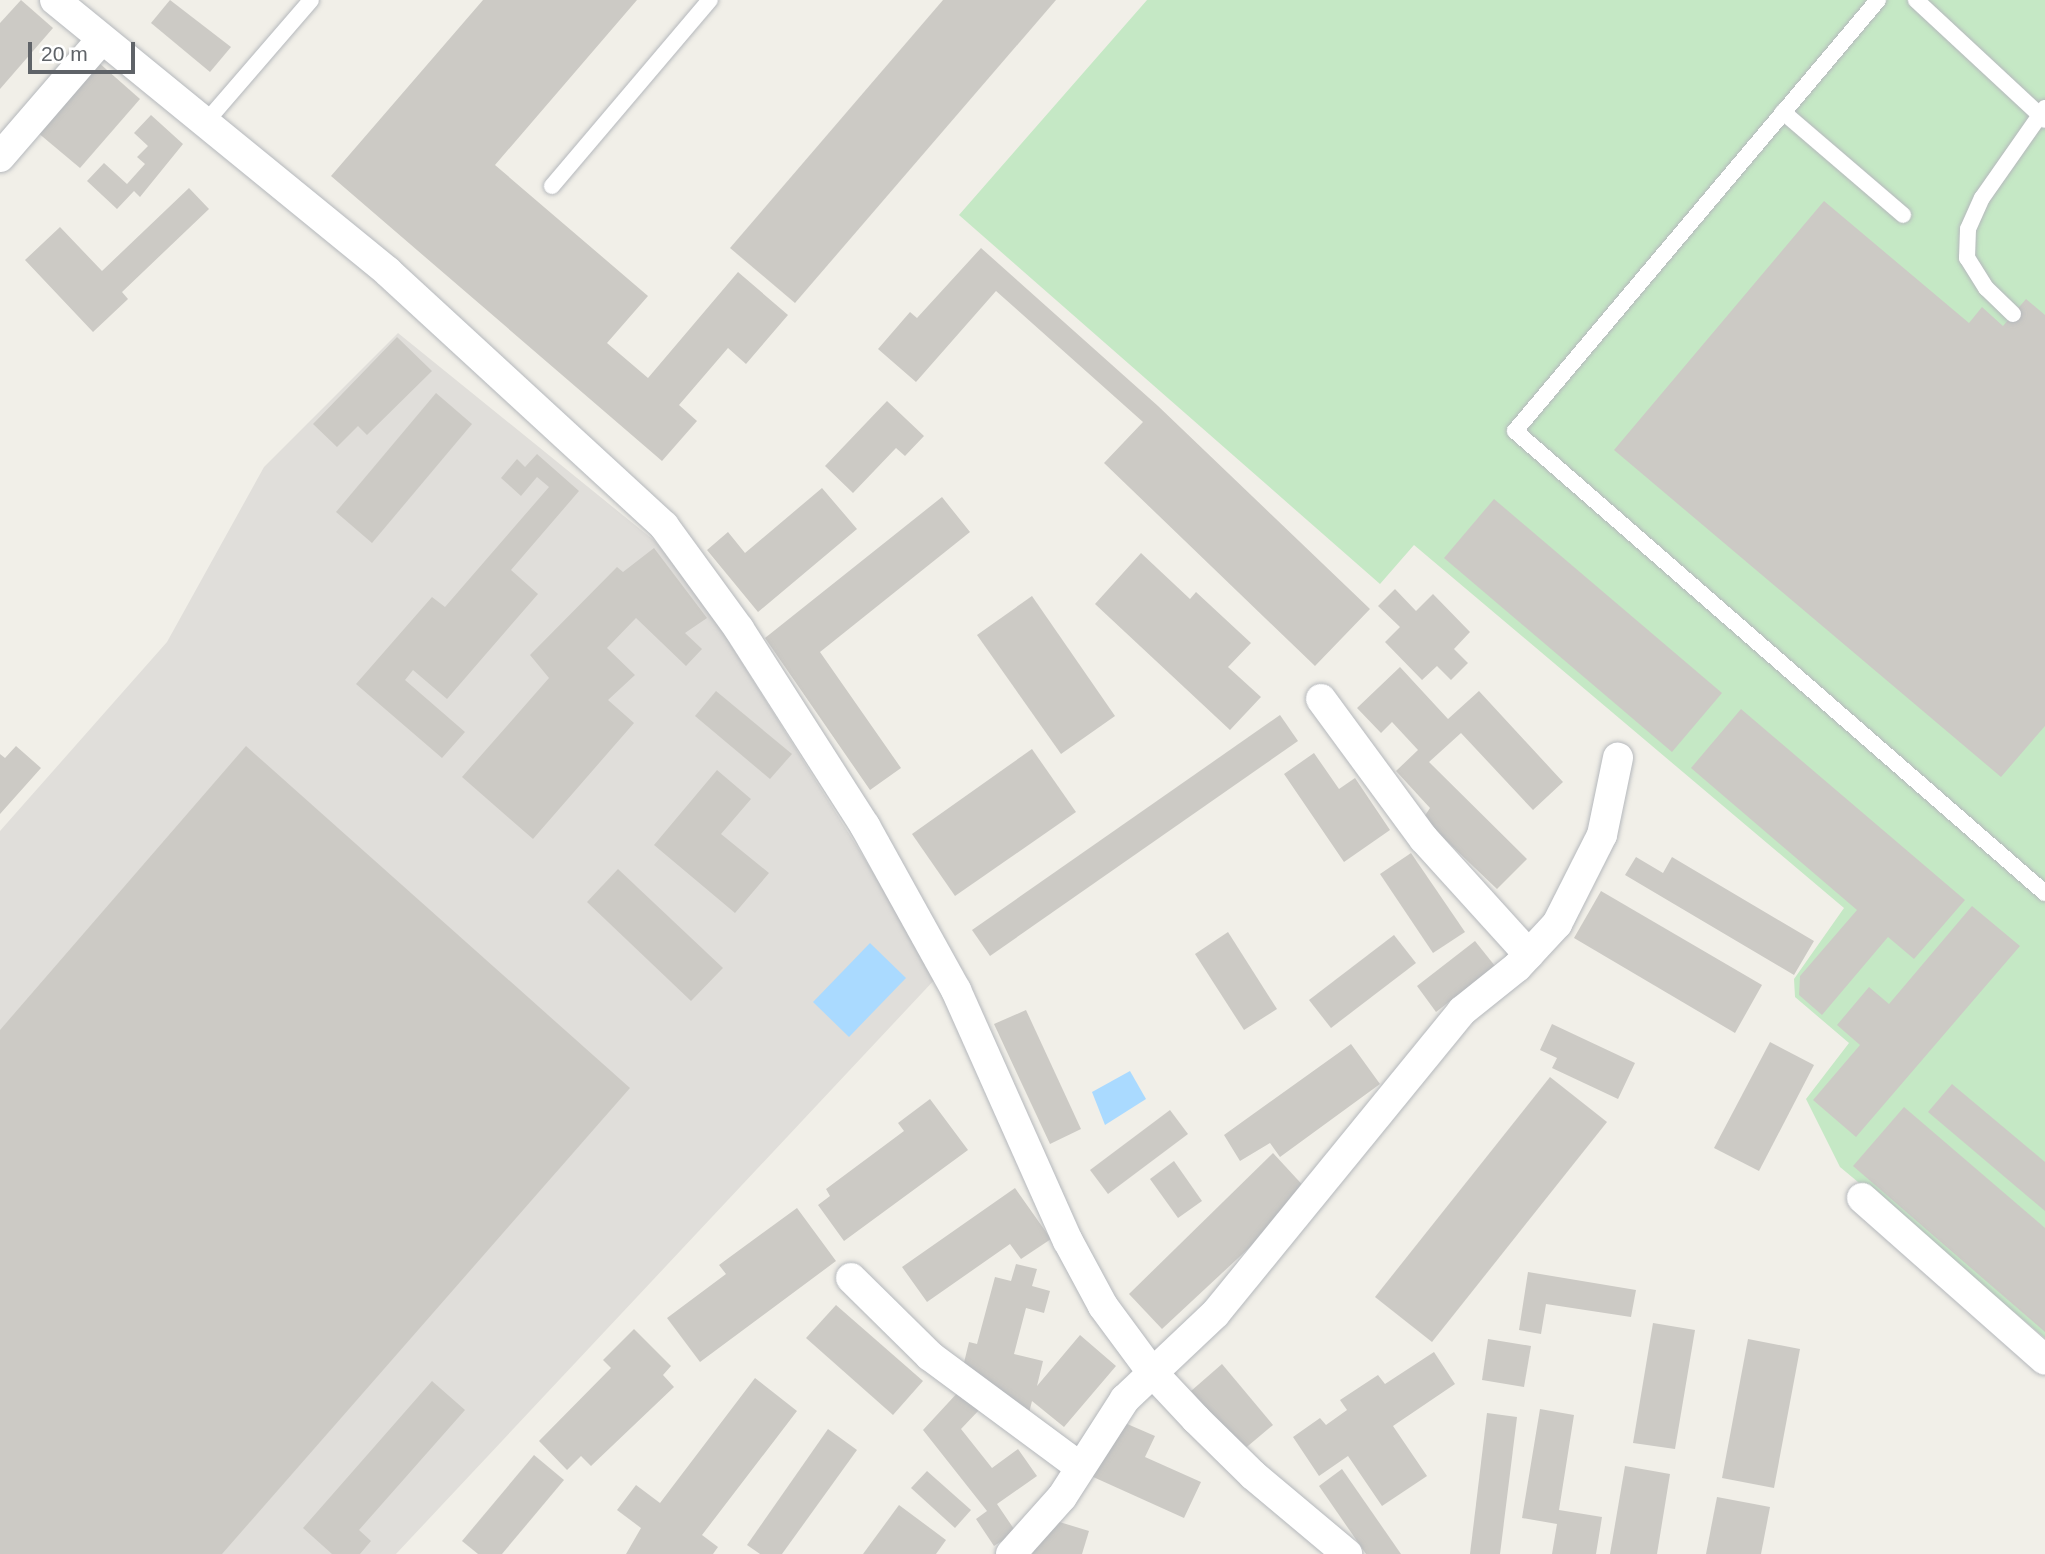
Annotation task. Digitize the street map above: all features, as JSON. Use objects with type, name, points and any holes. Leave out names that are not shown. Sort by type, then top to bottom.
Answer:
[{"type":"street","points":[[55,0],[388,272],[664,526],[738,629],[865,826],[956,990],[1068,1241],[1103,1306],[1151,1371],[1254,1475],[1347,1554]]},
{"type":"street","points":[[0,157],[102,40]]},
{"type":"street","points":[[1321,699],[1424,839],[1529,955]]},
{"type":"street","points":[[1011,1554],[1062,1497],[1125,1399],[1151,1371],[1215,1314],[1462,1011],[1529,955],[1557,924],[1602,835],[1618,758]]},
{"type":"street","points":[[1862,1198],[2045,1360]]},
{"type":"street","points":[[851,1278],[930,1356],[1080,1467]]},
{"type":"lane","points":[[205,124],[311,0]]},
{"type":"lane","points":[[552,186],[710,0]]},
{"type":"lane","points":[[1878,0],[1516,431],[2045,893]]},
{"type":"lane","points":[[1916,0],[2043,114],[1982,198],[1968,229],[1967,258],[1986,288],[2013,314]]},
{"type":"lane","points":[[1783,112],[1903,215]]},
{"type":"shaded area","points":[[398,333],[656,542],[712,615],[938,976],[396,1554],[0,1554],[0,831],[167,642],[264,467]]},
{"type":"green space","points":[[1147,0],[2045,0],[2045,1338],[1840,1167],[1806,1099],[1849,1043],[1795,997],[1794,979],[1844,908],[1414,545],[1380,584],[959,215]]},
{"type":"water","points":[[870,943],[906,978],[849,1037],[813,1002]]},
{"type":"water","points":[[1130,1071],[1146,1099],[1105,1125],[1092,1092]]},
{"type":"building","points":[[21,0],[53,28],[0,89],[0,23]]},
{"type":"building","points":[[170,0],[231,47],[210,72],[151,23]]},
{"type":"building","points":[[483,0],[637,0],[495,165],[648,296],[607,343],[648,378],[738,272],[788,315],[746,364],[728,348],[679,405],[697,421],[662,461],[331,176]]},
{"type":"building","points":[[943,0],[1056,0],[795,303],[730,248]]},
{"type":"building","points":[[98,62],[140,99],[80,168],[37,132]]},
{"type":"building","points":[[151,115],[183,144],[140,197],[134,191],[117,209],[87,181],[104,163],[127,184],[145,164],[137,157],[148,146],[134,133]]},
{"type":"building","points":[[189,188],[209,209],[122,292],[128,299],[93,332],[25,260],[60,227],[102,271]]},
{"type":"building","points":[[1824,201],[1969,323],[1982,307],[2003,326],[2026,299],[2045,315],[2045,726],[2001,777],[1614,450]]},
{"type":"building","points":[[981,248],[1158,406],[1370,609],[1315,666],[1104,463],[1143,422],[996,291],[916,382],[878,349],[910,312],[917,318]]},
{"type":"building","points":[[397,337],[432,371],[367,435],[358,426],[337,447],[313,424]]},
{"type":"building","points":[[436,393],[472,424],[372,543],[336,512]]},
{"type":"building","points":[[887,401],[924,436],[905,456],[896,448],[853,493],[825,466]]},
{"type":"building","points":[[537,454],[579,491],[511,570],[538,594],[447,699],[413,670],[405,680],[465,732],[442,758],[356,684],[432,597],[445,607],[549,487],[537,477],[521,496],[501,478],[517,459],[525,467]]},
{"type":"building","points":[[822,488],[857,529],[758,612],[707,550],[728,532],[745,553]]},
{"type":"building","points":[[942,497],[970,532],[820,652],[901,768],[870,790],[765,638]]},
{"type":"building","points":[[1494,499],[1722,693],[1672,752],[1444,558]]},
{"type":"building","points":[[654,548],[707,618],[685,633],[702,649],[686,666],[636,618],[607,648],[635,675],[608,700],[634,723],[533,839],[462,777],[549,678],[530,655],[617,567],[623,572]]},
{"type":"building","points":[[1141,553],[1190,599],[1196,592],[1251,643],[1228,667],[1261,697],[1230,730],[1095,604]]},
{"type":"building","points":[[1395,589],[1416,611],[1433,594],[1470,632],[1454,649],[1468,663],[1451,680],[1437,666],[1422,680],[1385,642],[1400,627],[1378,606]]},
{"type":"building","points":[[1032,596],[1115,716],[1061,754],[977,635]]},
{"type":"building","points":[[1400,667],[1448,719],[1479,691],[1563,782],[1533,810],[1461,733],[1429,762],[1527,859],[1497,889],[1432,827],[1424,817],[1430,808],[1396,771],[1418,750],[1392,722],[1381,733],[1357,708]]},
{"type":"building","points":[[716,691],[792,754],[770,779],[695,716]]},
{"type":"building","points":[[1741,709],[1965,900],[1914,959],[1888,937],[1822,1015],[1799,995],[1800,976],[1857,910],[1691,768]]},
{"type":"building","points":[[1280,715],[1298,741],[990,956],[972,930]]},
{"type":"building","points":[[16,746],[41,768],[0,814],[0,754],[5,758]]},
{"type":"building","points":[[246,746],[630,1088],[222,1554],[0,1554],[0,1030]]},
{"type":"building","points":[[1032,749],[1076,812],[955,896],[912,834]]},
{"type":"building","points":[[1314,753],[1339,789],[1355,778],[1390,830],[1344,862],[1284,774]]},
{"type":"building","points":[[717,770],[751,799],[721,834],[769,873],[735,913],[654,845]]},
{"type":"building","points":[[1411,853],[1465,932],[1433,953],[1380,874]]},
{"type":"building","points":[[1636,857],[1663,873],[1672,857],[1814,941],[1794,975],[1625,875]]},
{"type":"building","points":[[618,869],[723,968],[691,1001],[587,902]]},
{"type":"building","points":[[1601,891],[1762,985],[1735,1033],[1574,938]]},
{"type":"building","points":[[1972,906],[2020,946],[1856,1137],[1813,1100],[1860,1045],[1837,1025],[1869,987],[1889,1004]]},
{"type":"building","points":[[1228,932],[1277,1009],[1244,1030],[1195,954]]},
{"type":"building","points":[[1394,935],[1416,963],[1331,1028],[1309,1000]]},
{"type":"building","points":[[1475,941],[1495,966],[1436,1012],[1417,986]]},
{"type":"building","points":[[1026,1010],[1081,1129],[1050,1144],[994,1024]]},
{"type":"building","points":[[1552,1024],[1635,1063],[1618,1099],[1552,1068],[1557,1058],[1540,1050]]},
{"type":"building","points":[[1770,1042],[1814,1065],[1759,1171],[1714,1148]]},
{"type":"building","points":[[1351,1044],[1380,1084],[1280,1157],[1270,1143],[1240,1161],[1224,1135]]},
{"type":"building","points":[[1550,1077],[1607,1122],[1432,1342],[1375,1297]]},
{"type":"building","points":[[1952,1084],[2045,1162],[2045,1211],[1928,1112]]},
{"type":"building","points":[[930,1099],[968,1150],[844,1241],[818,1205],[830,1196],[826,1189],[904,1131],[898,1123]]},
{"type":"building","points":[[1904,1107],[2045,1228],[2045,1332],[1853,1166]]},
{"type":"building","points":[[1170,1110],[1188,1134],[1108,1194],[1090,1170]]},
{"type":"building","points":[[1273,1153],[1309,1192],[1162,1329],[1129,1294]]},
{"type":"building","points":[[1174,1161],[1202,1201],[1178,1218],[1150,1179]]},
{"type":"building","points":[[1015,1188],[1051,1239],[1021,1259],[1010,1244],[927,1302],[902,1267]]},
{"type":"building","points":[[797,1208],[836,1261],[700,1362],[667,1318],[726,1274],[719,1265]]},
{"type":"building","points":[[1016,1264],[1037,1269],[1032,1286],[1050,1291],[1044,1313],[1026,1308],[1014,1354],[1043,1361],[1037,1386],[1080,1335],[1116,1366],[1064,1427],[1032,1401],[1028,1417],[962,1371],[969,1342],[977,1344],[995,1277],[1011,1281]]},
{"type":"building","points":[[1528,1272],[1636,1290],[1631,1317],[1546,1304],[1541,1334],[1519,1330]]},
{"type":"building","points":[[836,1305],[923,1381],[893,1415],[806,1338]]},
{"type":"building","points":[[1653,1323],[1695,1330],[1675,1449],[1633,1443]]},
{"type":"building","points":[[634,1329],[671,1366],[663,1375],[674,1387],[591,1466],[581,1456],[567,1470],[539,1441],[611,1368],[603,1360]]},
{"type":"building","points":[[1488,1339],[1531,1346],[1524,1387],[1482,1380]]},
{"type":"building","points":[[1748,1339],[1800,1349],[1774,1488],[1722,1478]]},
{"type":"building","points":[[1434,1352],[1455,1384],[1393,1426],[1427,1476],[1382,1506],[1348,1456],[1319,1476],[1293,1437],[1320,1418],[1326,1425],[1347,1410],[1340,1400],[1378,1375],[1385,1384]]},
{"type":"building","points":[[1222,1364],[1273,1425],[1242,1451],[1191,1391]]},
{"type":"building","points":[[755,1378],[797,1411],[702,1535],[718,1547],[713,1554],[626,1554],[641,1528],[617,1510],[636,1485],[660,1503]]},
{"type":"building","points":[[432,1381],[465,1410],[359,1530],[371,1541],[360,1554],[332,1554],[303,1528]]},
{"type":"building","points":[[960,1390],[980,1409],[961,1429],[992,1468],[1018,1449],[1037,1476],[997,1504],[1016,1532],[994,1546],[976,1519],[987,1511],[923,1430]]},
{"type":"building","points":[[1540,1409],[1574,1415],[1559,1510],[1602,1517],[1596,1554],[1552,1554],[1557,1524],[1522,1518]]},
{"type":"building","points":[[1487,1413],[1517,1417],[1500,1554],[1470,1554]]},
{"type":"building","points":[[1118,1420],[1155,1436],[1145,1457],[1201,1482],[1184,1518],[1091,1476]]},
{"type":"building","points":[[828,1429],[857,1450],[782,1554],[760,1554],[747,1545]]},
{"type":"building","points":[[534,1455],[564,1480],[502,1554],[478,1554],[462,1541]]},
{"type":"building","points":[[1625,1466],[1670,1474],[1657,1554],[1610,1554]]},
{"type":"building","points":[[1342,1469],[1401,1554],[1366,1554],[1319,1486]]},
{"type":"building","points":[[927,1471],[971,1510],[955,1528],[911,1488]]},
{"type":"building","points":[[1717,1497],[1770,1507],[1761,1554],[1706,1554]]},
{"type":"building","points":[[899,1505],[946,1540],[936,1554],[863,1554]]},
{"type":"building","points":[[1053,1520],[1089,1531],[1082,1554],[1032,1554]]}]
